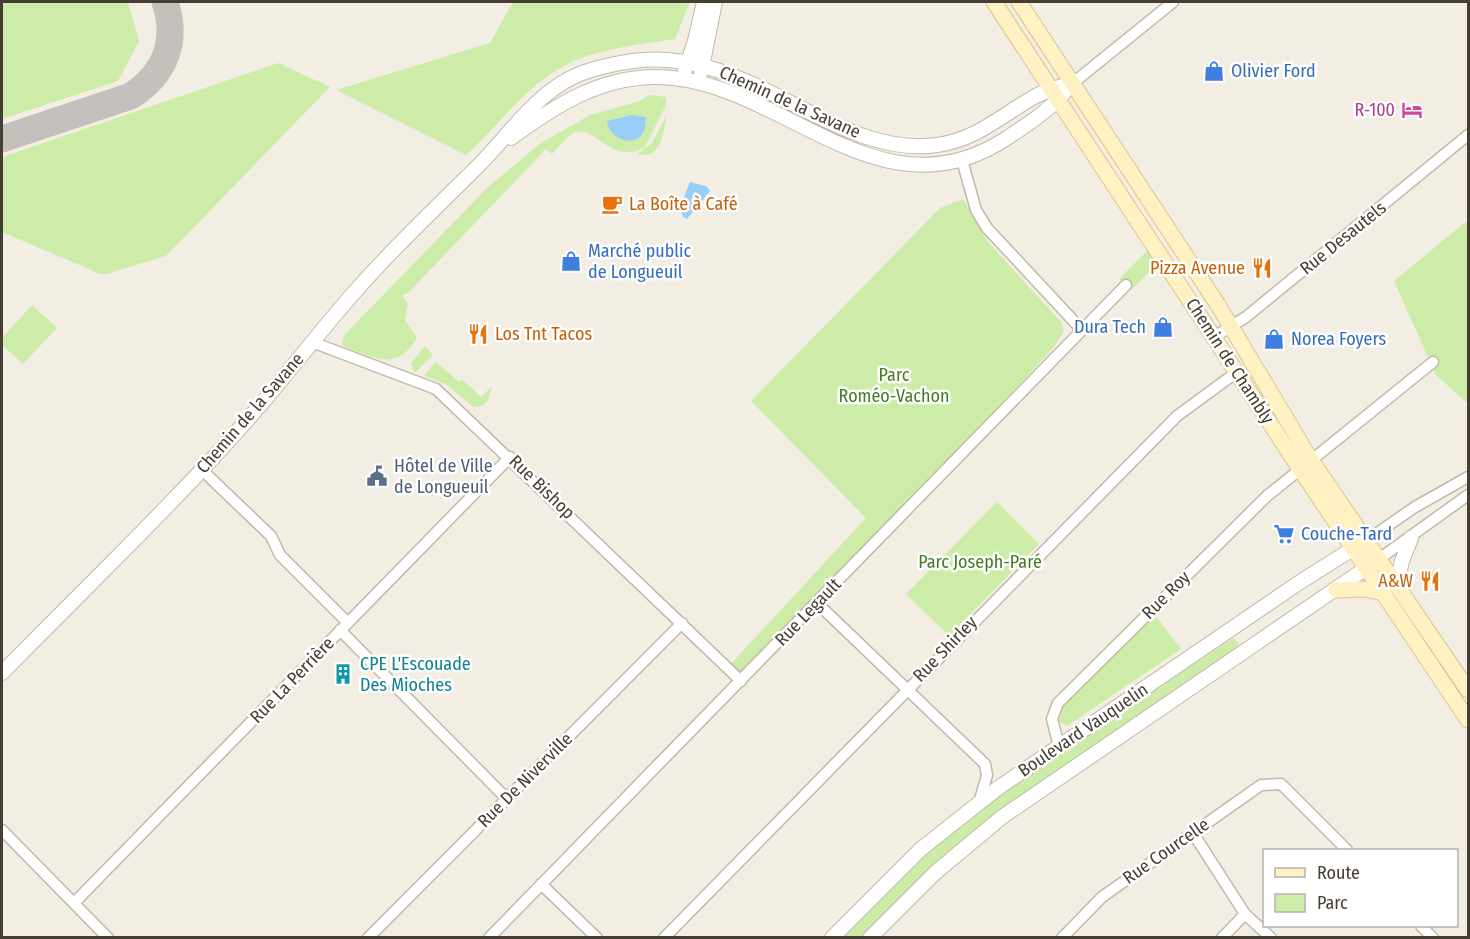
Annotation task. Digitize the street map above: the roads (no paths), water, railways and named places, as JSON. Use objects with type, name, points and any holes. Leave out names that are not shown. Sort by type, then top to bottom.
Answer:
[{"type":"main road","name":"Chemin de Chambly","points":[[994,2],[1237,372],[1306,465],[1390,589],[1468,720]]},
{"type":"main road","name":"Chemin de Chambly","points":[[1019,2],[1230,327],[1306,465]]},
{"type":"main road","name":"Chemin de Chambly","points":[[1390,589],[1468,690]]},
{"type":"main road","points":[[1336,590],[1390,589]]},
{"type":"street","points":[[681,80],[688,63],[704,2]]},
{"type":"street","points":[[698,83],[715,2]]},
{"type":"street","points":[[1073,83],[1173,2]]},
{"type":"street","name":"Chemin de la Savane","points":[[2,673],[202,470],[360,285],[494,150],[538,101],[583,72],[655,59],[703,66],[726,72],[767,89],[854,133],[904,145],[936,145],[971,137],[1037,95],[1055,95],[1073,83]]},
{"type":"street","name":"Chemin de la Savane","points":[[494,150],[567,98],[631,79],[654,77],[698,83],[742,98],[854,152],[903,165],[962,160],[995,146],[1049,110],[1055,95]]},
{"type":"street","name":"Rue Desautels","points":[[1214,337],[1246,316],[1468,135]]},
{"type":"street","points":[[962,160],[976,210],[987,228],[1082,330]]},
{"type":"street","name":"Rue Legault","points":[[489,938],[1126,285]]},
{"type":"street","name":"Rue Bishop","points":[[312,342],[436,389],[510,457],[741,681]]},
{"type":"street","name":"Rue Roy","points":[[1059,746],[1052,719],[1058,703],[1221,540],[1306,465],[1433,362]]},
{"type":"street","name":"Rue Shirley","points":[[664,938],[906,689],[1181,412],[1237,372]]},
{"type":"street","name":"Rue La Perrière","points":[[74,903],[510,457]]},
{"type":"street","points":[[202,470],[271,536],[280,555],[507,799]]},
{"type":"street","points":[[1360,545],[1415,507],[1468,477]]},
{"type":"street","points":[[1373,564],[1468,495]]},
{"type":"street","points":[[1390,589],[1411,538]]},
{"type":"street","name":"Boulevard Vauquelin","points":[[832,938],[921,849],[979,802],[1360,545]]},
{"type":"street","name":"Boulevard Vauquelin","points":[[870,938],[951,858],[1002,817],[1373,564]]},
{"type":"street","points":[[817,603],[987,767],[979,802]]},
{"type":"street","name":"Rue De Niverville","points":[[368,938],[682,623]]},
{"type":"street","name":"Rue Courcelle","points":[[1062,938],[1102,897],[1261,785],[1281,784],[1346,849]]},
{"type":"street","points":[[2,830],[108,938]]},
{"type":"street","points":[[1193,832],[1245,914],[1271,938]]},
{"type":"street","points":[[541,884],[597,938]]},
{"type":"street","points":[[1222,938],[1245,914]]},
{"type":"street","points":[[1422,927],[1433,938]]},
{"type":"water","points":[[631,115],[646,117],[645,129],[640,137],[634,140],[622,139],[608,127],[607,121]]},
{"type":"water","points":[[690,182],[706,186],[710,191],[687,219],[683,217],[680,207]]},
{"type":"place","name":"Olivier Ford","points":[[1214,71]]},
{"type":"place","name":"R-100","points":[[1412,110]]},
{"type":"place","name":"La Boîte à Café","points":[[612,204]]},
{"type":"place","name":"Marché public de Longueuil","points":[[571,261]]},
{"type":"place","name":"Pizza Avenue","points":[[1262,268]]},
{"type":"place","name":"Dura Tech","points":[[1163,327]]},
{"type":"place","name":"Los Tnt Tacos","points":[[478,334]]},
{"type":"place","name":"Norea Foyers","points":[[1274,339]]},
{"type":"place","name":"Hôtel de Ville de Longueuil","points":[[377,476]]},
{"type":"place","name":"Couche-Tard","points":[[1284,534]]},
{"type":"place","name":"A&W","points":[[1430,581]]},
{"type":"place","name":"CPE L'Escouade Des Mioches","points":[[343,674]]},
{"type":"park label","name":"Parc Roméo-Vachon","points":[[894,385]]},
{"type":"park label","name":"Parc Joseph-Paré","points":[[980,562]]}]
